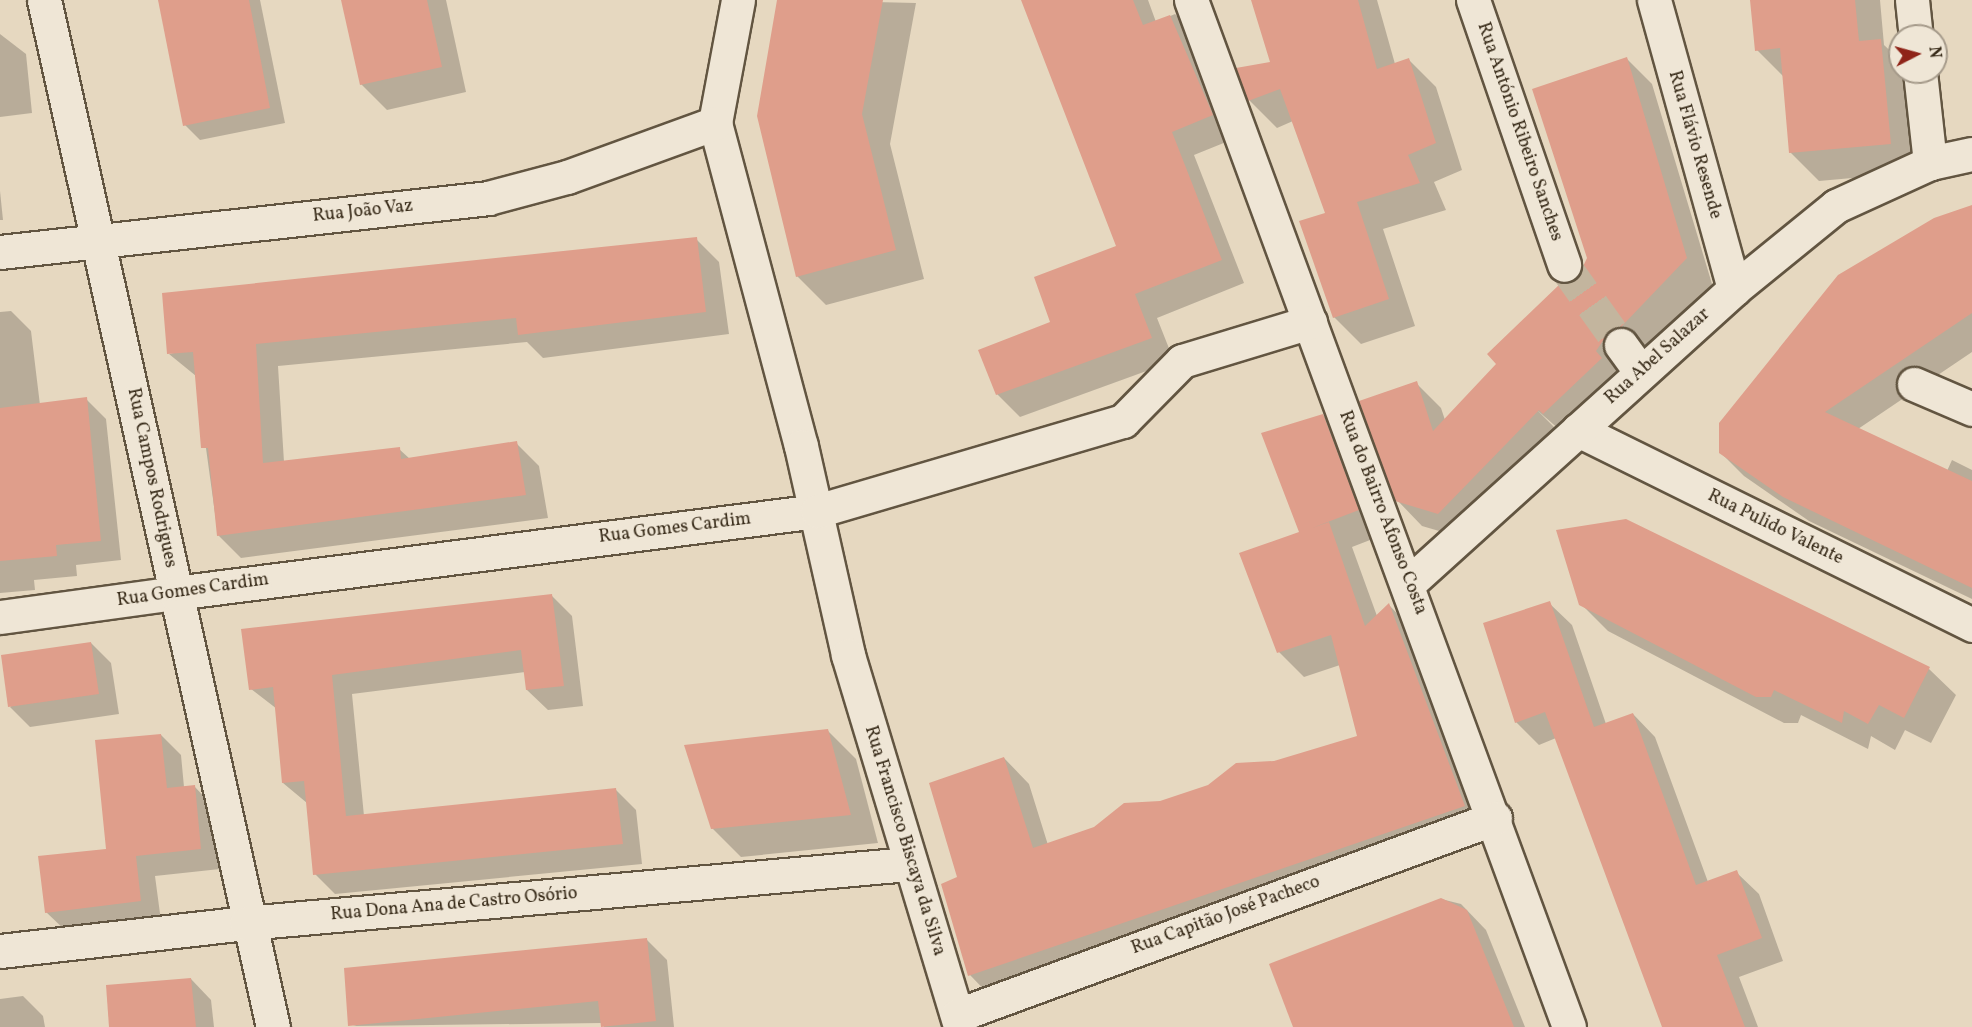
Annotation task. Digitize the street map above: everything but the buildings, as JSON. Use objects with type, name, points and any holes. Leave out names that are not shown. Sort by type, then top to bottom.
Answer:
[{"type":"street","name":"Rua Campos Rodrigues","points":[[44,0],[99,241],[246,924],[273,1027]]},
{"type":"street","points":[[716,123],[738,0]]},
{"type":"street","name":"Rua do Bairro Afonso Costa","points":[[1191,0],[1409,584],[1569,1027]]},
{"type":"street","name":"Rua António Ribeiro Sanches","points":[[1473,0],[1564,265]]},
{"type":"street","name":"Rua Flávio Resende","points":[[1654,0],[1734,289]]},
{"type":"street","points":[[1912,0],[1915,24]]},
{"type":"street","points":[[1921,84],[1930,163]]},
{"type":"street","name":"Rua João Vaz","points":[[0,252],[488,198],[567,177],[716,123]]},
{"type":"street","name":"Rua Francisco Biscaya da Silva","points":[[716,123],[817,511],[848,655],[909,864],[959,1021]]},
{"type":"street","name":"Rua Abel Salazar","points":[[1409,584],[1734,289],[1836,206],[1930,163],[1972,154]]},
{"type":"street","name":"Rua Gomes Cardim","points":[[0,617],[817,511],[1123,422],[1182,361],[1310,322]]},
{"type":"street","points":[[1621,345],[1641,373]]},
{"type":"street","points":[[1914,384],[1972,409]]},
{"type":"street","name":"Rua Pulido Valente","points":[[1578,430],[1972,625]]},
{"type":"street","name":"Rua Capitão José Pacheco","points":[[959,1021],[1495,818]]},
{"type":"street","name":"Rua Dona Ana de Castro Osório","points":[[0,951],[246,924],[909,864]]},
{"type":"tunnel","points":[[1564,265],[1621,345]]}]
